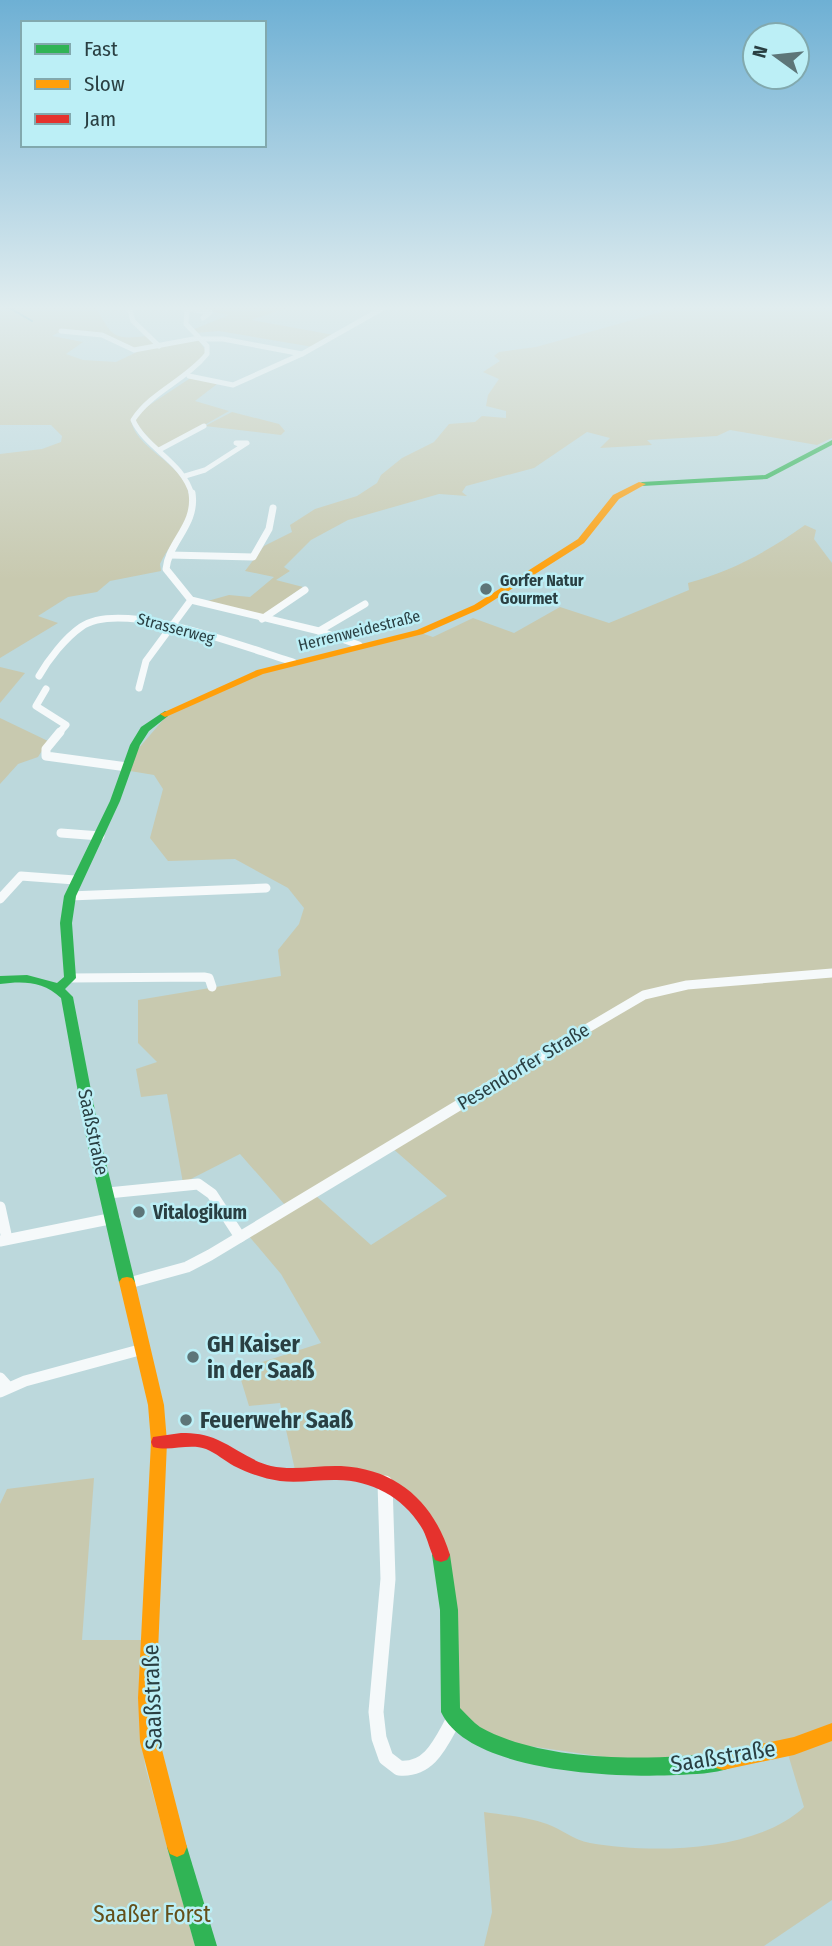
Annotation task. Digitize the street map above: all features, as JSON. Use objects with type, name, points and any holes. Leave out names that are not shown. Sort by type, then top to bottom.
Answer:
[{"type":"street","points":[[159,398],[135,415],[137,429],[185,476],[191,486],[193,508],[187,527],[170,555],[166,569],[191,600],[262,620],[319,631],[359,645]]},
{"type":"street","points":[[159,450],[204,426]]},
{"type":"street","name":"Herrenweidestraße","points":[[70,978],[66,923],[69,896],[100,836],[139,737],[160,716],[250,676],[359,645],[420,632],[485,603],[581,541],[610,503],[638,485],[656,481],[701,483],[767,477],[832,442]]},
{"type":"street","points":[[185,476],[207,472],[241,445]]},
{"type":"street","points":[[170,555],[253,557],[269,530],[273,508]]},
{"type":"street","points":[[262,620],[305,590]]},
{"type":"street","points":[[139,688],[144,664],[172,625],[183,604],[191,600]]},
{"type":"street","points":[[319,631],[365,604]]},
{"type":"street","name":"Strasserweg","points":[[39,676],[45,665],[86,624],[125,616],[172,625],[293,663]]},
{"type":"street","points":[[46,689],[36,706],[66,724],[46,749],[46,756],[127,767]]},
{"type":"street","points":[[61,833],[100,836]]},
{"type":"street","points":[[0,899],[21,876],[75,880]]},
{"type":"street","points":[[69,896],[266,888]]},
{"type":"street","name":"Pesendorfer Straße","points":[[129,1283],[187,1266],[240,1237],[644,995],[687,985],[832,973]]},
{"type":"street","points":[[0,980],[30,978],[59,988],[70,978],[204,977],[210,979],[212,987]]},
{"type":"street","name":"Saaßstraße","points":[[59,988],[70,1006],[92,1131],[156,1405],[159,1442],[148,1688],[150,1742],[164,1804],[206,1946]]},
{"type":"street","points":[[107,1192],[198,1184],[212,1194],[240,1237]]},
{"type":"street","points":[[0,1207],[3,1240],[114,1218]]},
{"type":"street","points":[[3,1385],[143,1349]]},
{"type":"street","points":[[159,1442],[200,1438],[259,1470],[302,1475],[352,1474],[385,1483],[401,1491],[421,1510],[443,1564],[451,1622],[450,1700],[454,1719],[431,1758],[410,1769],[397,1767],[382,1752],[376,1712],[388,1576],[385,1483]]},
{"type":"street","name":"Saaßstraße","points":[[454,1719],[475,1735],[522,1752],[576,1762],[640,1768],[695,1764],[747,1756],[832,1732]]},
{"type":"green space","points":[[0,398],[151,398],[131,419],[135,431],[178,474],[186,486],[190,500],[185,523],[160,564],[161,571],[110,581],[97,592],[68,597],[38,616],[58,623],[0,658],[0,454],[42,449],[61,442],[62,436],[51,425],[0,425]]},
{"type":"green space","points":[[160,398],[199,398],[195,401],[229,411],[164,448],[158,448],[137,425],[135,418]]},
{"type":"green space","points":[[487,398],[832,398],[832,438],[817,445],[730,430],[717,436],[647,440],[652,445],[600,448],[610,438],[587,432],[534,468],[466,486],[462,492],[467,496],[439,494],[348,520],[311,540],[284,567],[290,571],[276,580],[303,587],[262,616],[204,602],[229,595],[250,597],[274,577],[245,571],[264,546],[292,532],[290,525],[315,509],[357,496],[377,483],[381,475],[402,458],[434,442],[449,424],[475,422],[482,416],[506,418],[506,411],[486,406]]},
{"type":"green space","points":[[232,412],[279,424],[285,431],[281,435],[205,426]]},
{"type":"green space","points":[[805,525],[816,530],[814,539],[832,563],[832,1728],[816,1735],[653,1764],[494,1741],[457,1713],[451,1581],[407,1490],[390,1479],[295,1470],[280,1403],[249,1406],[238,1370],[321,1343],[281,1274],[248,1235],[315,1195],[371,1245],[447,1196],[391,1147],[285,1205],[240,1154],[183,1183],[167,1094],[141,1097],[136,1069],[157,1062],[138,1043],[138,1000],[281,976],[278,950],[299,924],[304,908],[288,888],[235,859],[168,861],[150,838],[163,789],[154,775],[130,771],[138,749],[169,713],[264,672],[421,633],[433,637],[473,618],[514,633],[560,607],[609,623],[689,590],[688,583],[749,560]]},
{"type":"green space","points":[[0,667],[25,673],[0,703]]},
{"type":"green space","points":[[0,718],[48,741],[38,757],[18,764],[0,784]]},
{"type":"green space","name":"Saaßer Forst","points":[[94,1478],[82,1640],[141,1640],[141,1733],[145,1766],[195,1946],[0,1946],[0,1504],[7,1489]]},
{"type":"green space","points":[[832,1738],[832,1900],[764,1946],[484,1946],[492,1912],[484,1812],[516,1816],[552,1826],[584,1842],[615,1846],[673,1848],[732,1841],[784,1822],[804,1807],[787,1751]]},
{"type":"traffic: fast","points":[[642,484],[767,477],[832,442]]},
{"type":"traffic: fast","points":[[59,988],[70,978],[66,923],[70,896],[115,801],[135,745],[145,729],[165,714]]},
{"type":"traffic: fast","points":[[0,980],[36,979],[52,985],[67,997],[94,1142],[127,1282]]},
{"type":"traffic: fast","points":[[441,1555],[449,1610],[451,1712],[470,1731],[500,1746],[577,1763],[659,1766],[723,1761]]},
{"type":"traffic: fast","points":[[177,1847],[206,1946]]},
{"type":"traffic: slow","points":[[165,714],[260,672],[420,632],[477,607],[581,541],[616,497],[642,484]]},
{"type":"traffic: slow","points":[[127,1282],[156,1405],[159,1442],[147,1698],[150,1742],[177,1847]]},
{"type":"traffic: slow","points":[[723,1761],[794,1746],[832,1732]]},
{"type":"traffic: jam","points":[[159,1442],[197,1440],[209,1443],[251,1467],[277,1474],[343,1473],[377,1480],[392,1488],[418,1509],[436,1538],[441,1555]]},
{"type":"place","name":"Gorfer Natur Gourmet","points":[[486,589]]},
{"type":"place","name":"Vitalogikum","points":[[139,1212]]},
{"type":"place","name":"GH Kaiser in der Saaß","points":[[193,1357]]},
{"type":"place","name":"Feuerwehr Saaß","points":[[186,1420]]}]
